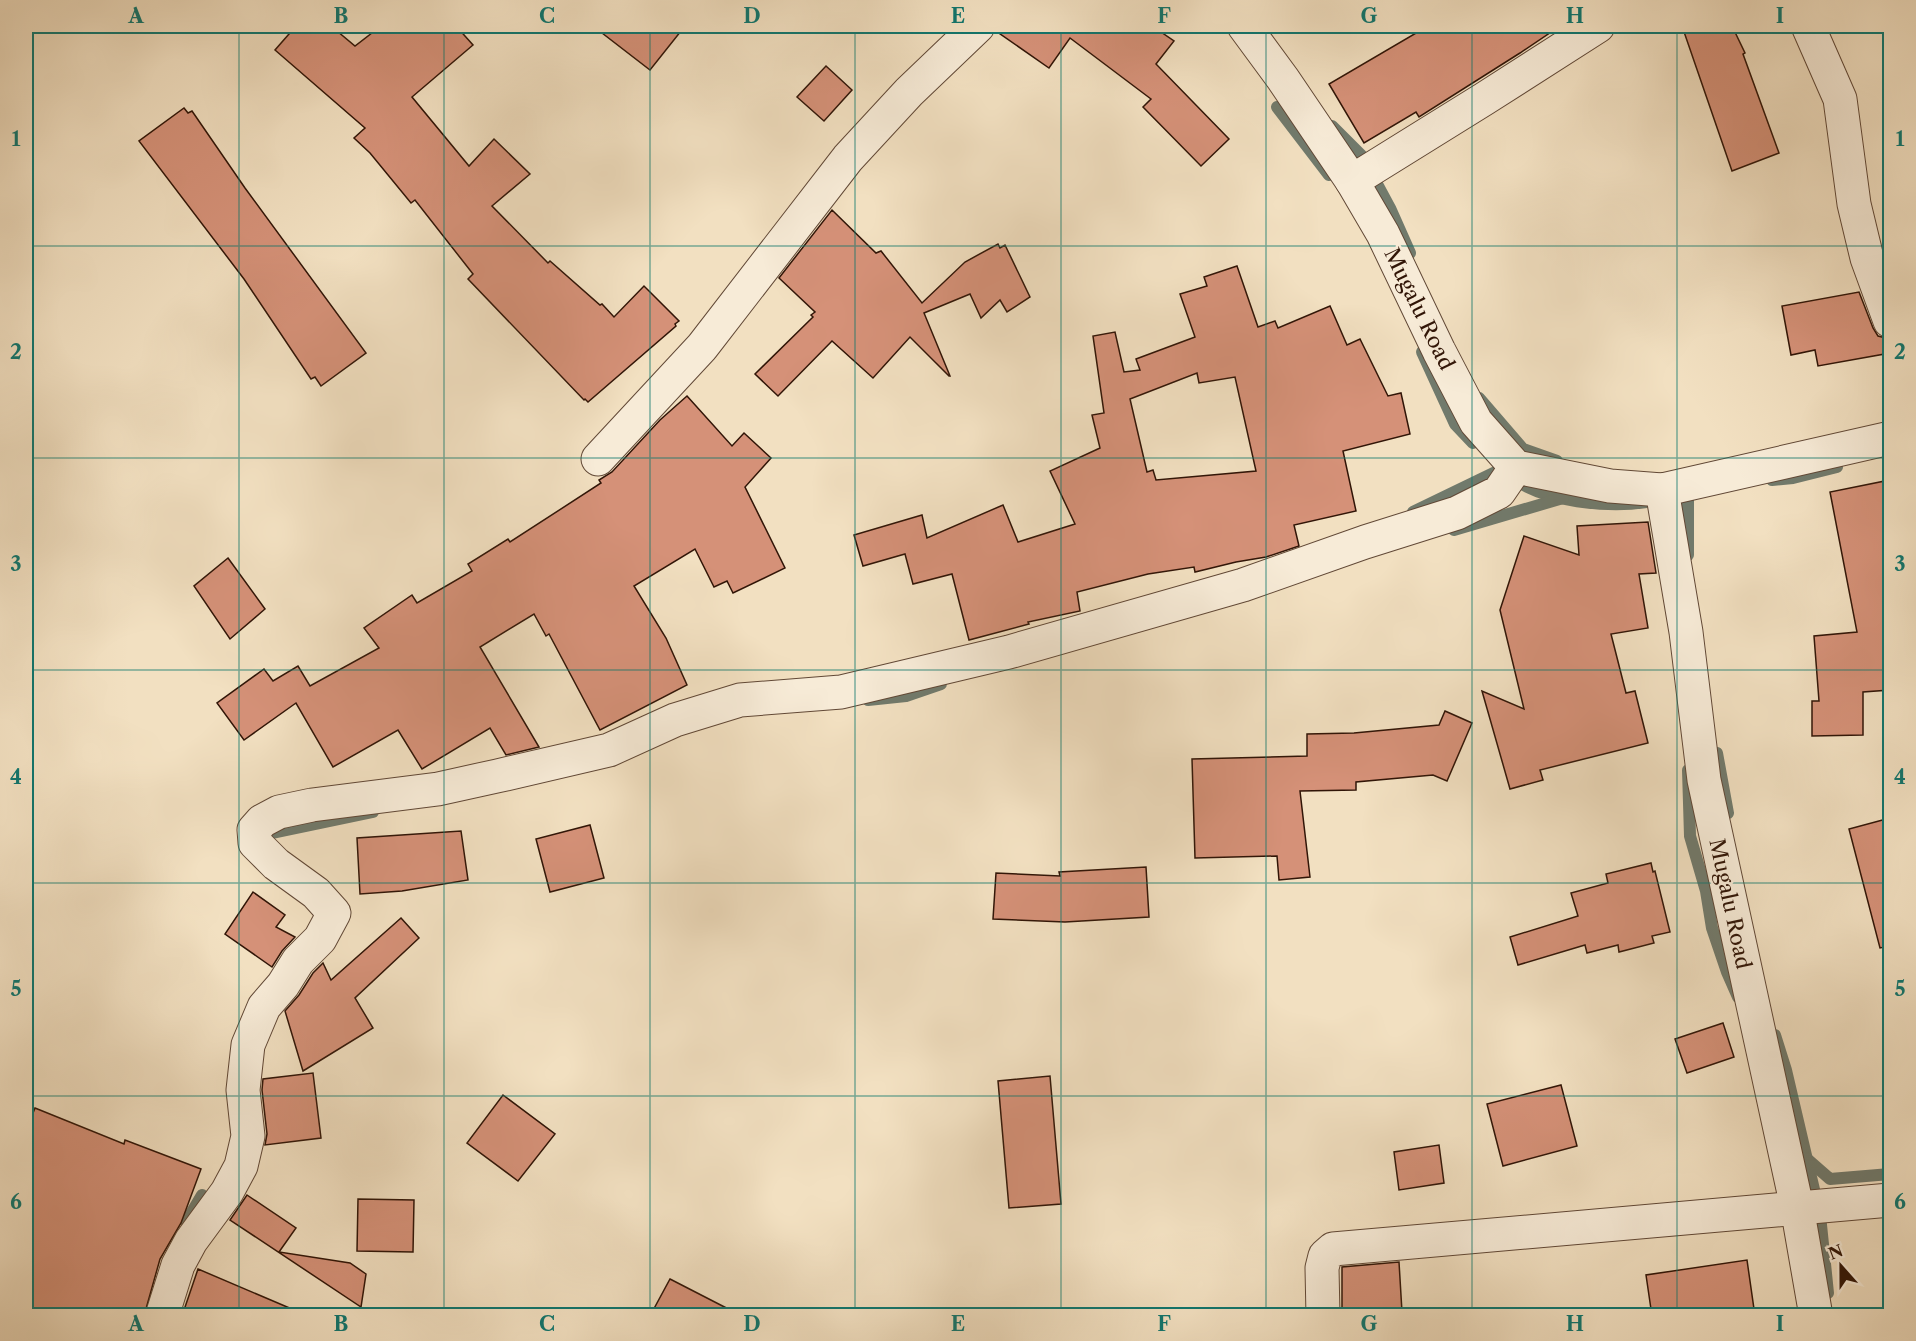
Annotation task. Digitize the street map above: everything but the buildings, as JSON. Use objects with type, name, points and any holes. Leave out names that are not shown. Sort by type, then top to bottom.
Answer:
[{"type":"street","points":[[598,459],[702,346],[848,158],[909,93],[978,26]]},
{"type":"street","name":"Mugalu Road","points":[[1244,26],[1352,181],[1383,234],[1476,422],[1516,467]]},
{"type":"street","points":[[1352,181],[1598,26]]},
{"type":"street","points":[[1808,26],[1840,99],[1854,204],[1867,258],[1890,321]]},
{"type":"street","points":[[162,1316],[178,1265],[191,1241],[227,1192],[241,1166],[248,1136],[243,1090],[248,1045],[260,1016],[264,1007],[283,986],[298,961],[320,939],[334,913],[316,893],[276,864],[255,843],[254,830],[262,822],[279,812],[312,805],[438,789],[609,750],[675,720],[740,700],[841,692],[1009,652],[1243,585],[1457,513],[1499,492],[1516,467],[1610,486],[1662,490],[1890,438]]},
{"type":"street","name":"Mugalu Road","points":[[1662,490],[1686,632],[1704,780],[1797,1208],[1816,1316]]},
{"type":"street","points":[[1323,1316],[1322,1268],[1325,1256],[1333,1250],[1890,1200]]},
{"type":"waterway","points":[[1277,107],[1329,175]]},
{"type":"waterway","points":[[1332,126],[1362,156],[1390,208],[1410,253]]},
{"type":"waterway","points":[[1422,352],[1455,424],[1473,443]]},
{"type":"waterway","points":[[1479,398],[1523,449],[1557,461]]},
{"type":"waterway","points":[[1772,480],[1793,478],[1837,467]]},
{"type":"waterway","points":[[1413,512],[1502,469]]},
{"type":"waterway","points":[[1513,478],[1541,493],[1559,498],[1614,504],[1646,502]]},
{"type":"waterway","points":[[1688,493],[1688,555]]},
{"type":"waterway","points":[[1454,530],[1563,498]]},
{"type":"waterway","points":[[868,700],[906,696],[941,684]]},
{"type":"waterway","points":[[1717,753],[1728,813]]},
{"type":"waterway","points":[[1688,770],[1690,836],[1706,891],[1712,928],[1738,997]]},
{"type":"waterway","points":[[263,835],[373,812]]},
{"type":"waterway","points":[[1775,1035],[1786,1070],[1820,1215],[1828,1293]]},
{"type":"waterway","points":[[1806,1158],[1830,1179],[1890,1174]]},
{"type":"waterway","points":[[186,1222],[202,1195]]}]
